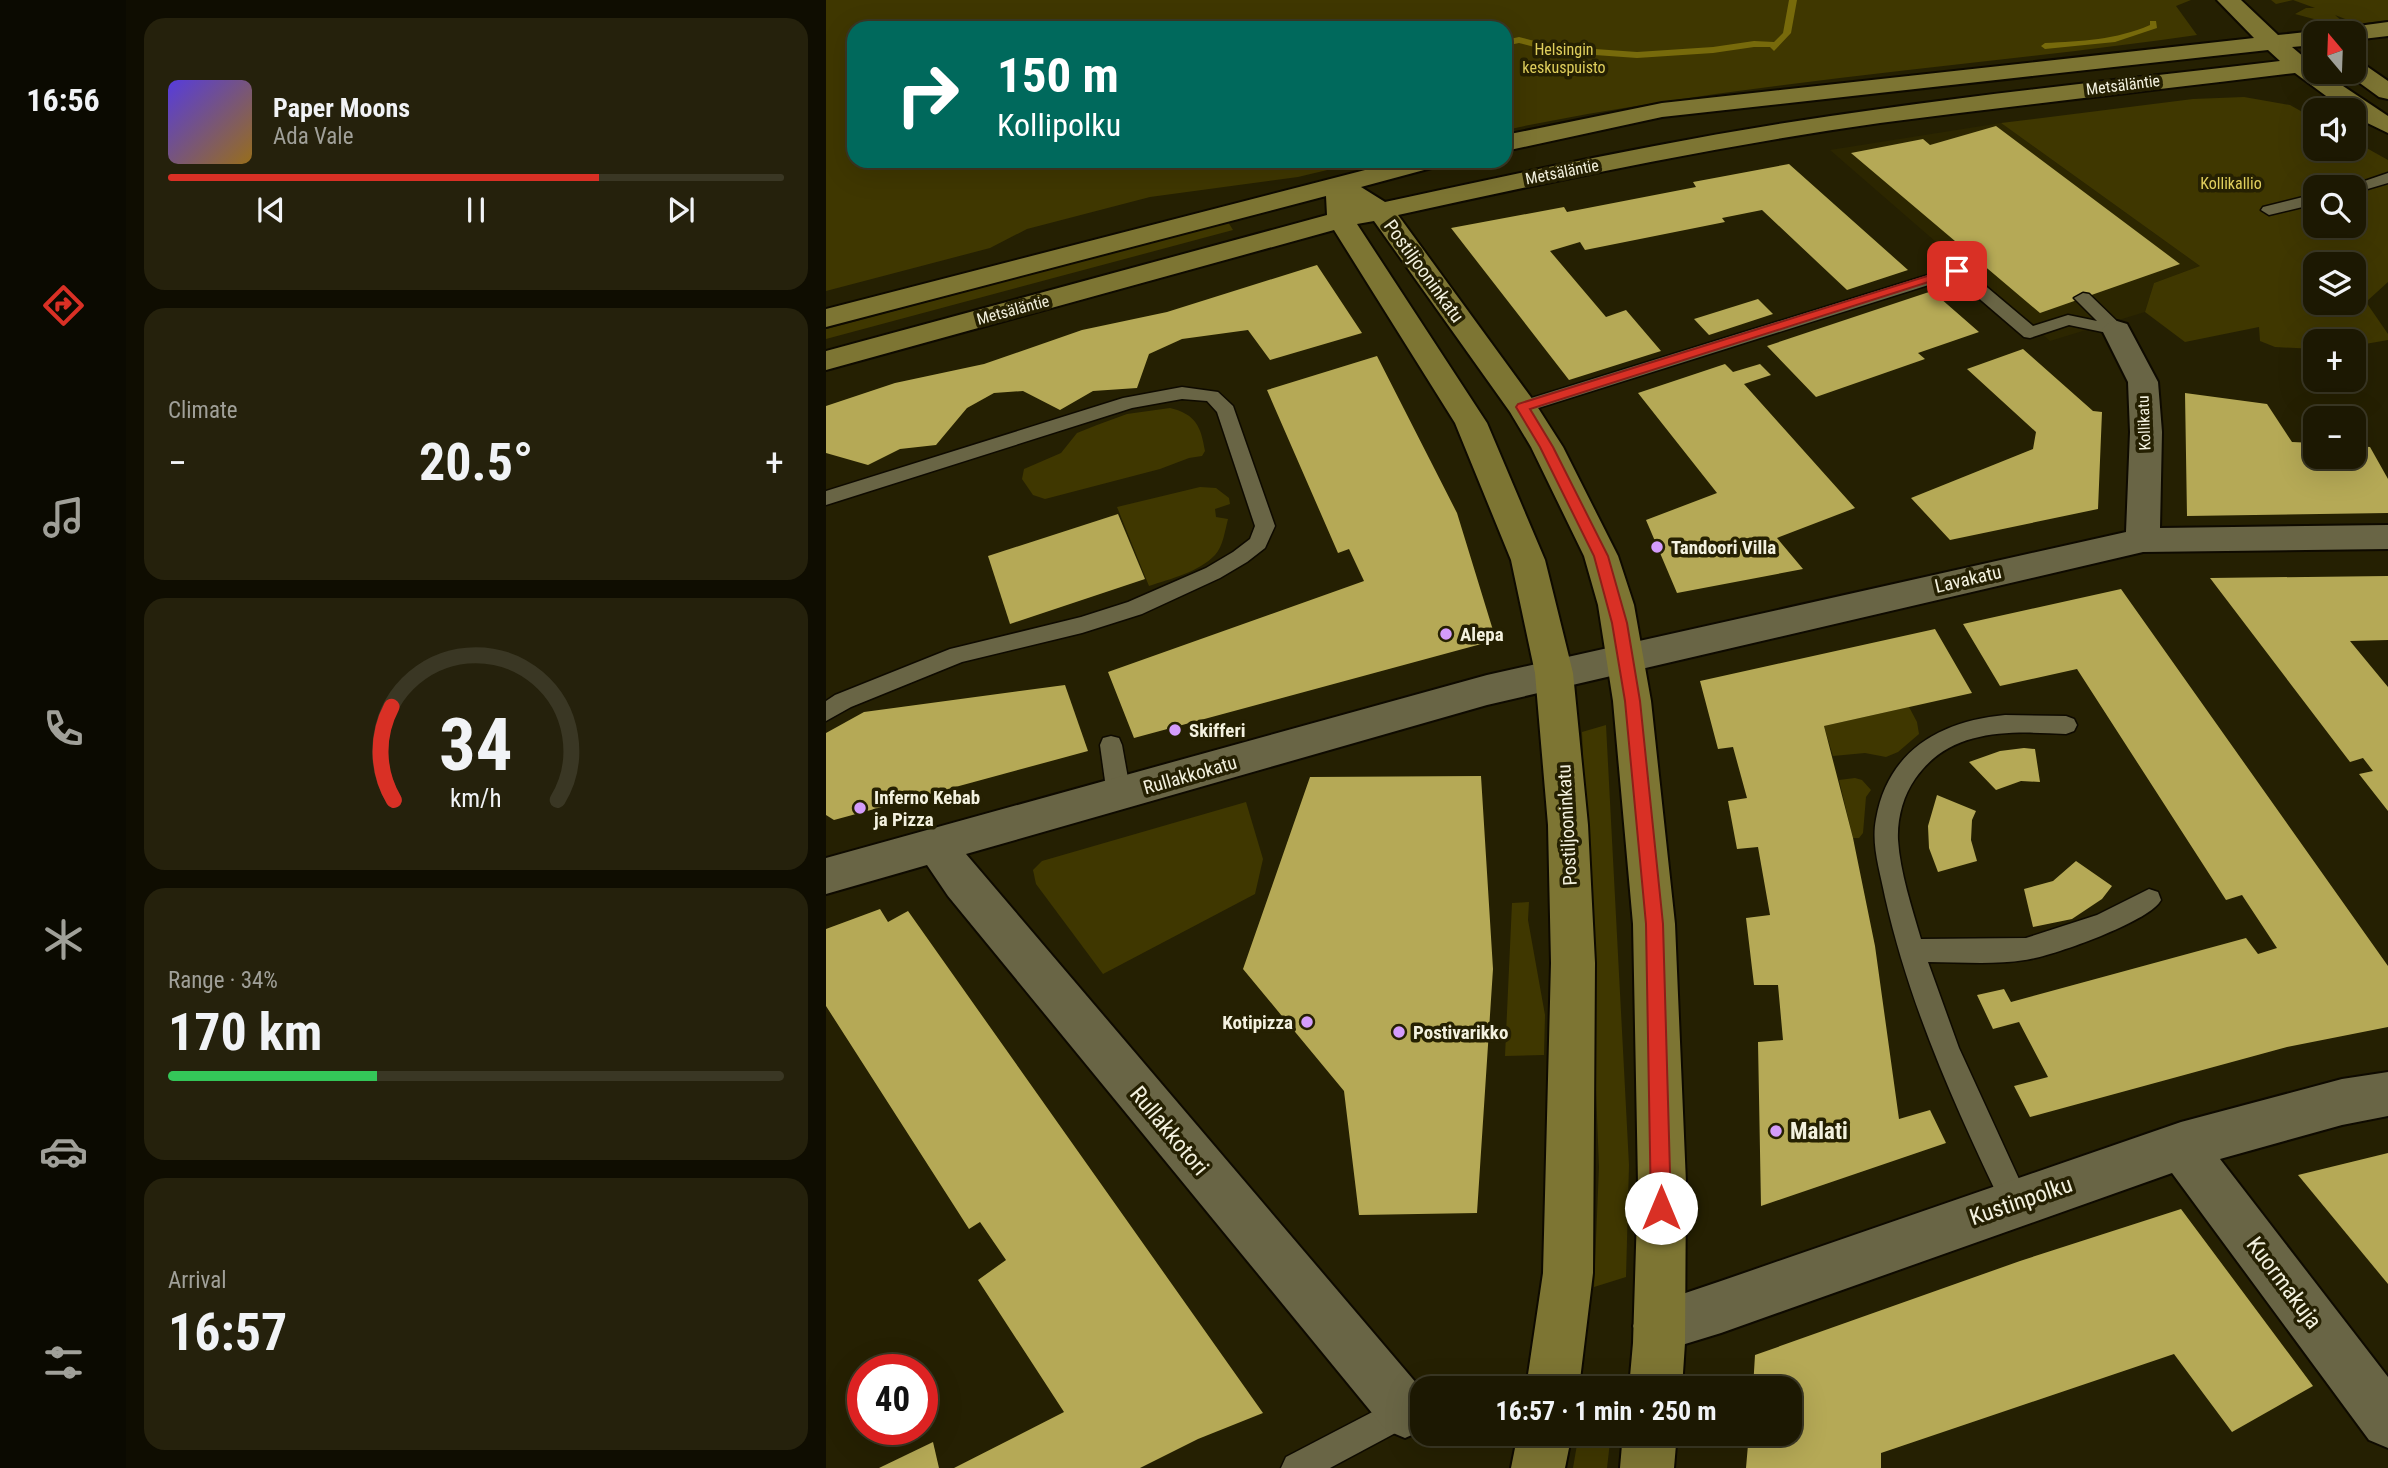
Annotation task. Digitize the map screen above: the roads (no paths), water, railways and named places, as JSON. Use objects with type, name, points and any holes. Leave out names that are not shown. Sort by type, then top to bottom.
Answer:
[{"type":"main road","points":[[2228,0],[2271,42],[2303,62]]},
{"type":"main road","points":[[2285,18],[2303,31]]},
{"type":"main road","points":[[2366,31],[2388,29]]},
{"type":"main road","name":"Metsäläntie","points":[[1512,142],[1662,110],[2303,40]]},
{"type":"main road","name":"Metsäläntie","points":[[1381,211],[1530,177],[1811,126],[1953,105],[2303,66]]},
{"type":"main road","points":[[2366,76],[2388,92]]},
{"type":"main road","points":[[2325,84],[2332,92],[2388,126]]},
{"type":"main road","name":"Metsäläntie","points":[[826,362],[1340,202],[1415,168]]},
{"type":"main road","name":"Metsäläntie","points":[[826,318],[1340,202]]},
{"type":"main road","name":"Postiljooninkatu","points":[[1340,202],[1381,211],[1522,407],[1547,447],[1601,556],[1616,605],[1632,701],[1654,924],[1662,1183],[1656,1376]]},
{"type":"main road","name":"Postiljooninkatu","points":[[1340,202],[1471,423],[1528,560],[1554,673],[1568,825],[1573,962],[1568,1273],[1554,1376]]},
{"type":"main road","points":[[1538,1468],[1542,1446]]},
{"type":"main road","points":[[1647,1468],[1649,1446]]},
{"type":"street","name":"Kollikatu","points":[[2117,330],[2143,382],[2146,432],[2143,541]]},
{"type":"street","name":"Lavakatu","points":[[1554,673],[2143,541],[2388,537]]},
{"type":"street","name":"Rullakkokatu","points":[[826,876],[1554,673]]},
{"type":"street","name":"Rullakkotori","points":[[937,847],[962,883],[1043,981],[1405,1411]]},
{"type":"street","name":"Kustinpolku","points":[[1659,1326],[1721,1307],[2180,1146],[2342,1102],[2388,1094]]},
{"type":"street","name":"Kuormakuja","points":[[2180,1146],[2388,1421]]},
{"type":"lane","points":[[2366,184],[2388,178]]},
{"type":"lane","points":[[2269,210],[2303,202]]},
{"type":"lane","points":[[1522,407],[1957,271],[2030,333],[2068,320],[2117,330]]},
{"type":"lane","points":[[2083,298],[2117,330]]},
{"type":"lane","points":[[826,498],[1130,402],[1182,393],[1212,396],[1226,410],[1265,526],[1258,543],[1240,557],[1213,573],[1135,608],[1082,625],[958,656],[844,701],[826,712]]},
{"type":"lane","points":[[2016,1203],[1943,1043],[1903,927],[1885,834],[1896,790],[1908,770],[1944,738],[2005,722],[2066,725]]},
{"type":"lane","points":[[1111,745],[1119,795]]},
{"type":"lane","points":[[1912,951],[2026,949],[2104,924],[2149,900]]},
{"type":"lane","points":[[1297,1468],[1405,1411]]},
{"type":"waterway","points":[[1777,45],[1787,33],[1793,0]]},
{"type":"waterway","points":[[2045,46],[2115,39],[2141,32],[2154,26],[2153,23]]},
{"type":"waterway","points":[[1512,42],[1519,40],[1553,49],[1637,55],[1713,50],[1754,44],[1777,45]]},
{"type":"place","name":"Tandoori Villa","points":[[1657,547]]},
{"type":"place","name":"Alepa","points":[[1446,634]]},
{"type":"place","name":"Skifferi","points":[[1175,730]]},
{"type":"place","name":"Inferno Kebab ja Pizza","points":[[860,808]]},
{"type":"place","name":"Kotipizza","points":[[1307,1022]]},
{"type":"place","name":"Postivarikko","points":[[1399,1032]]},
{"type":"place","name":"Malati","points":[[1776,1131]]},
{"type":"park label","name":"Helsingin keskuspuisto","points":[[1564,58]]},
{"type":"park label","name":"Kollikallio","points":[[2231,183]]}]
